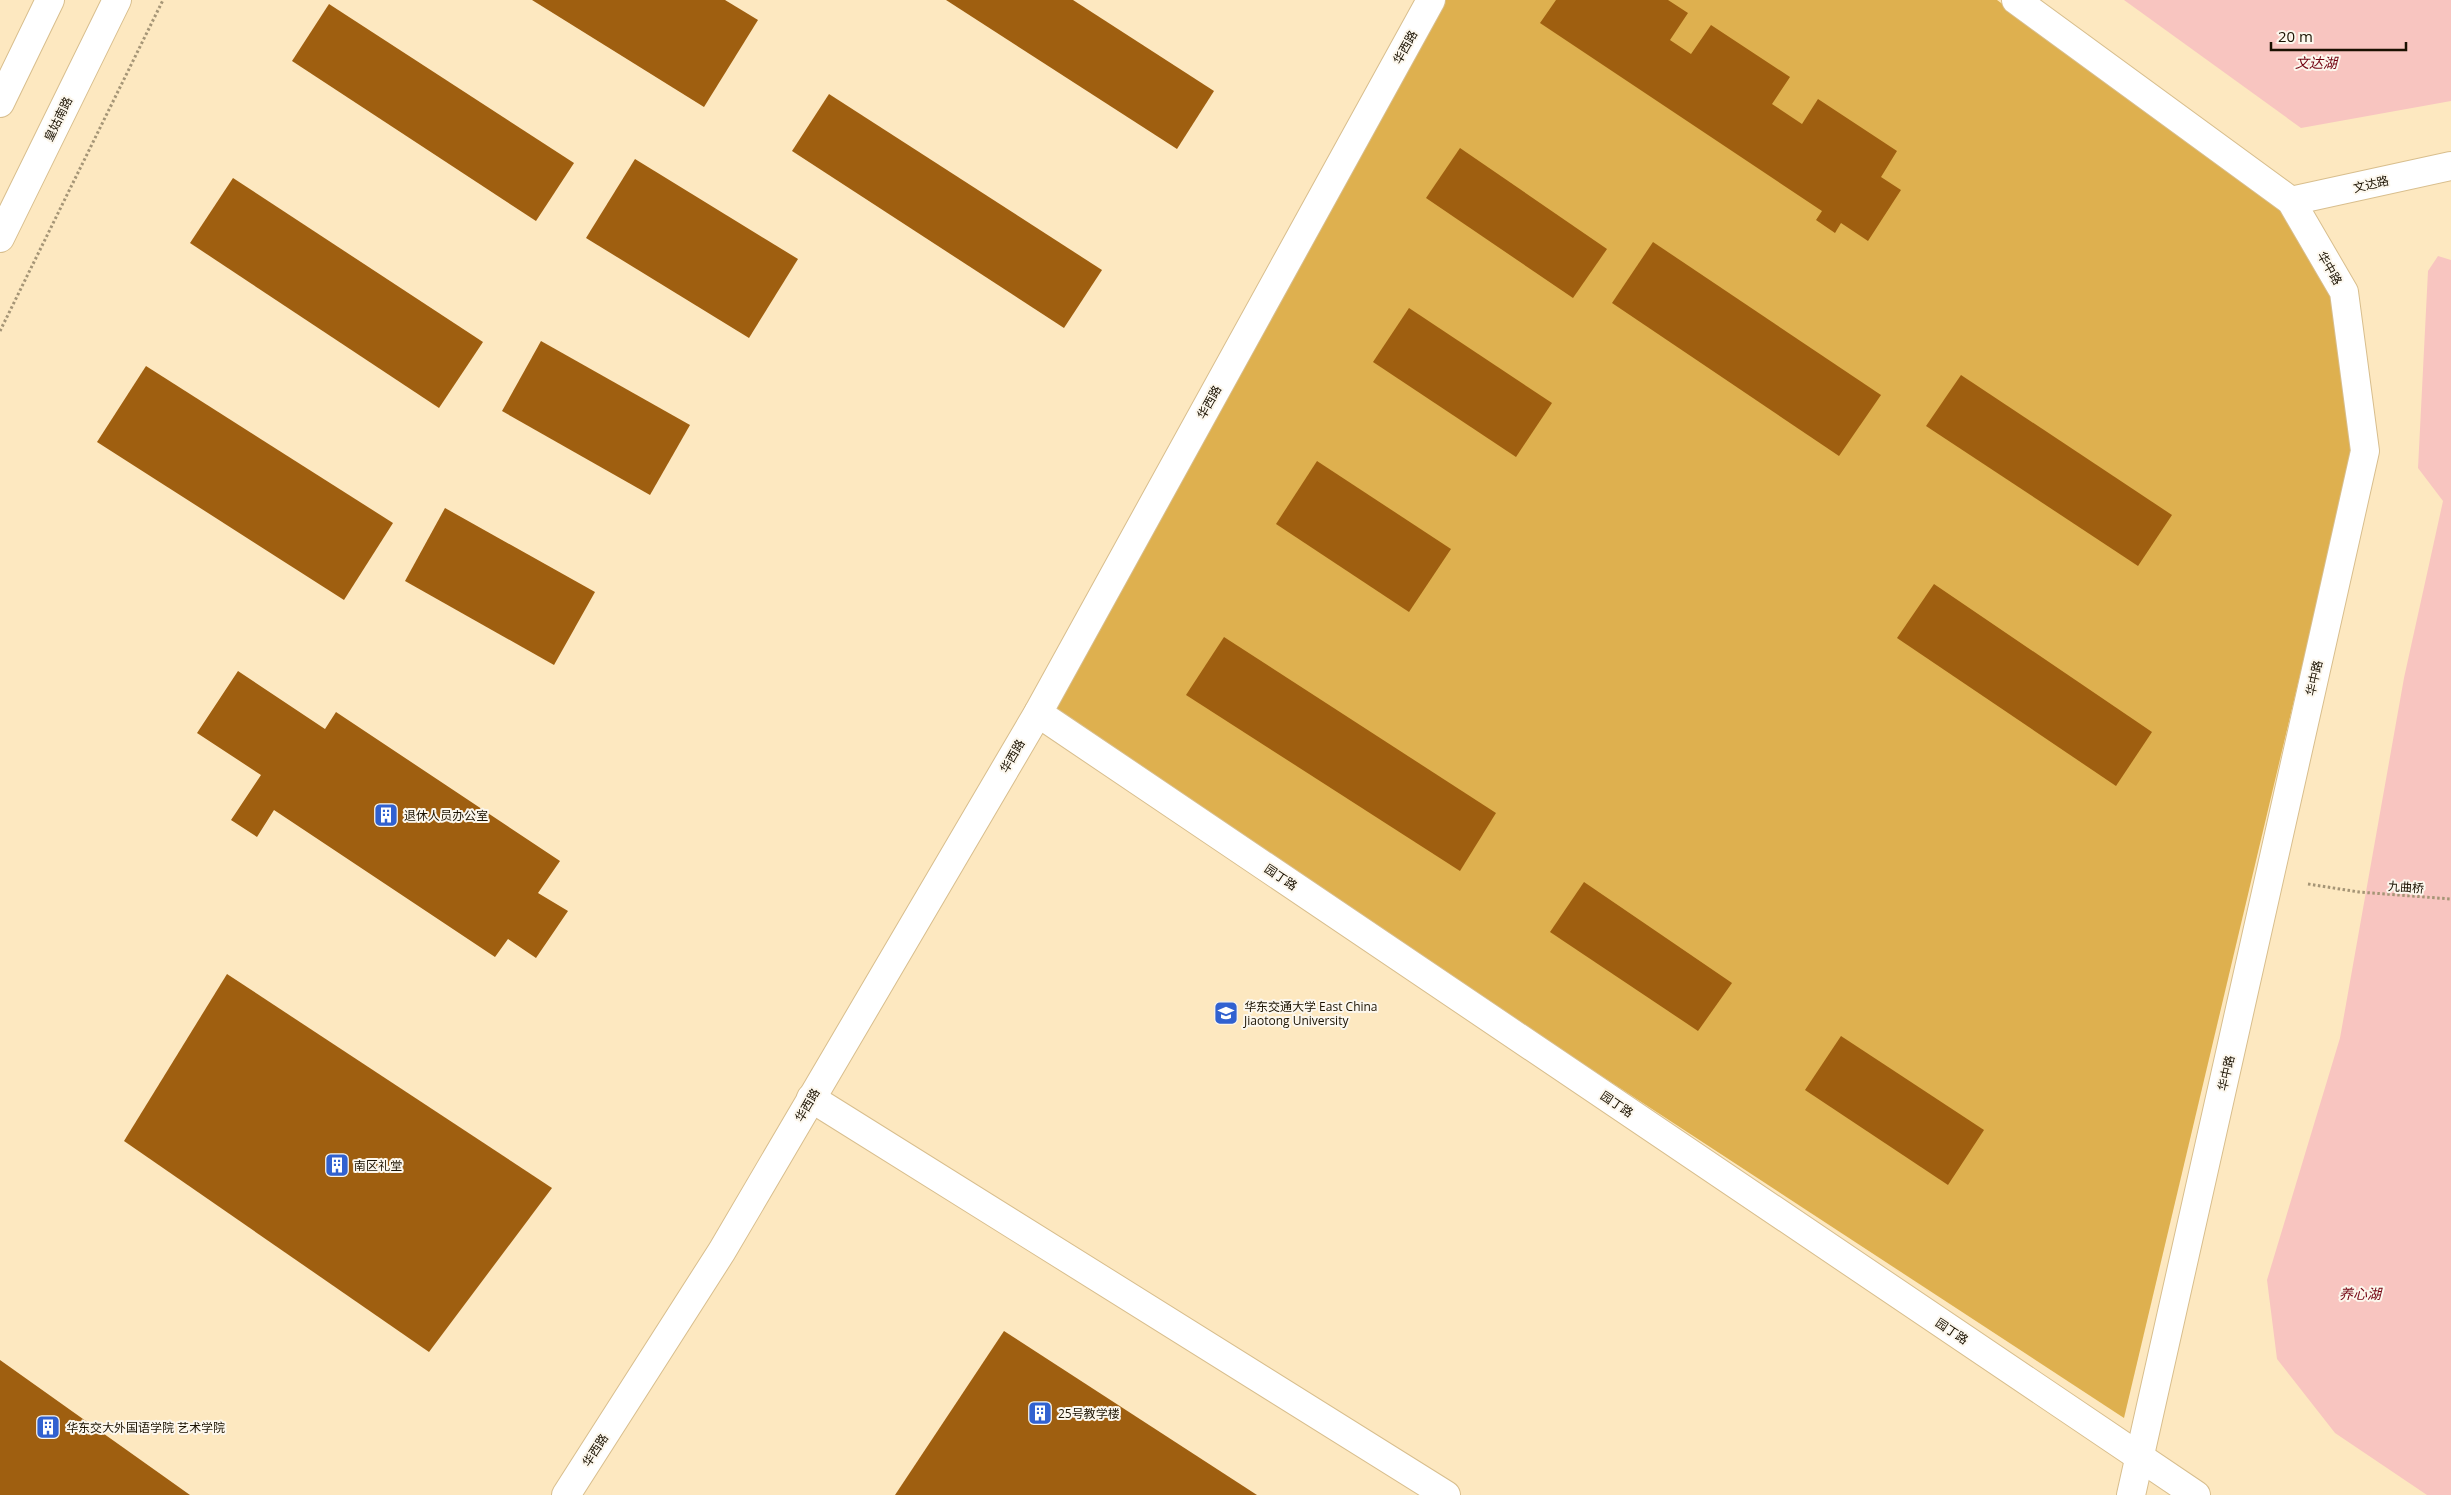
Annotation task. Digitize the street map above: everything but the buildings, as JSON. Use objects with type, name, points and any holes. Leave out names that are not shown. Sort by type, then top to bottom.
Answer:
[{"type":"street","points":[[0,103],[50,0]]},
{"type":"street","name":"皇姑南路","points":[[0,238],[117,0]]},
{"type":"street","name":"华西路","points":[[566,1495],[722,1251],[1038,713],[1431,0]]},
{"type":"street","name":"华中路","points":[[2016,0],[2290,202],[2344,292],[2365,451],[2131,1495]]},
{"type":"street","name":"文达路","points":[[2290,202],[2451,166]]},
{"type":"street","name":"园丁路","points":[[1038,713],[2196,1495]]},
{"type":"street","points":[[811,1098],[1446,1495]]},
{"type":"path","points":[[0,331],[163,0]]},
{"type":"path","name":"九曲桥","points":[[2270,877],[2359,892],[2451,899]]},
{"type":"shaded area","points":[[1441,0],[1997,0],[2280,208],[2334,299],[2353,451],[2124,1418],[1044,711]]},
{"type":"water","name":"文达湖","points":[[2124,0],[2451,0],[2451,101],[2301,128]]},
{"type":"water","name":"养心湖","points":[[2438,256],[2451,260],[2451,1495],[2427,1495],[2335,1433],[2277,1359],[2267,1280],[2340,1038],[2404,678],[2443,501],[2418,468],[2428,271]]},
{"type":"place","name":"退休人员办公室","points":[[386,815]]},
{"type":"place","name":"华东交通大学 East China Jiaotong University","points":[[1226,1013]]},
{"type":"place","name":"南区礼堂","points":[[337,1165]]},
{"type":"place","name":"25号教学楼","points":[[1040,1413]]},
{"type":"place","name":"华东交大外国语学院 艺术学院","points":[[48,1427]]}]
